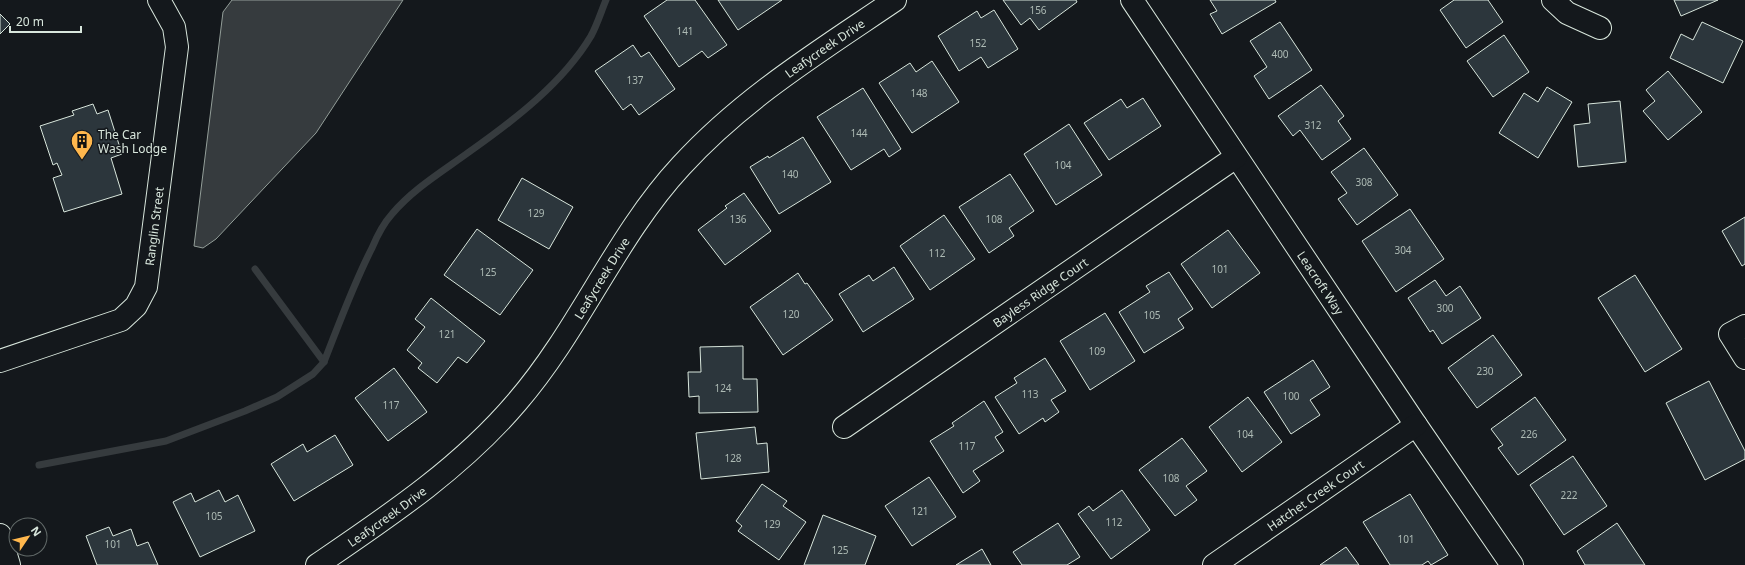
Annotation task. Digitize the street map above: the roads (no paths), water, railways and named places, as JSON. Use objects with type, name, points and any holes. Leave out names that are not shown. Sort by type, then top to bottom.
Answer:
[{"type":"street","name":"Ranglin Street","points":[[0,361],[121,320],[136,306],[146,287],[177,47],[174,27],[159,0]]},
{"type":"street","name":"Leafycreek Drive","points":[[317,565],[386,518],[451,468],[518,402],[558,345],[657,194],[704,142],[758,94],[895,0]]},
{"type":"street","name":"Leacroft Way","points":[[1132,0],[1416,425],[1512,565]]},
{"type":"street","points":[[1553,0],[1567,13],[1600,28]]},
{"type":"street","name":"Bayless Ridge Court","points":[[844,427],[1236,157]]},
{"type":"street","points":[[1745,326],[1730,334],[1745,358]]},
{"type":"street","name":"Hatchet Creek Court","points":[[1214,565],[1416,425]]},
{"type":"street","points":[[0,535],[9,565]]},
{"type":"waterway","points":[[39,465],[166,441],[245,411],[277,397],[313,374],[324,362],[359,276],[378,235],[389,218],[409,196],[520,114],[552,85],[580,53],[591,36],[606,0]]},
{"type":"waterway","points":[[255,269],[324,362]]},
{"type":"place","name":"The Car Wash Lodge","points":[[82,160]]}]
